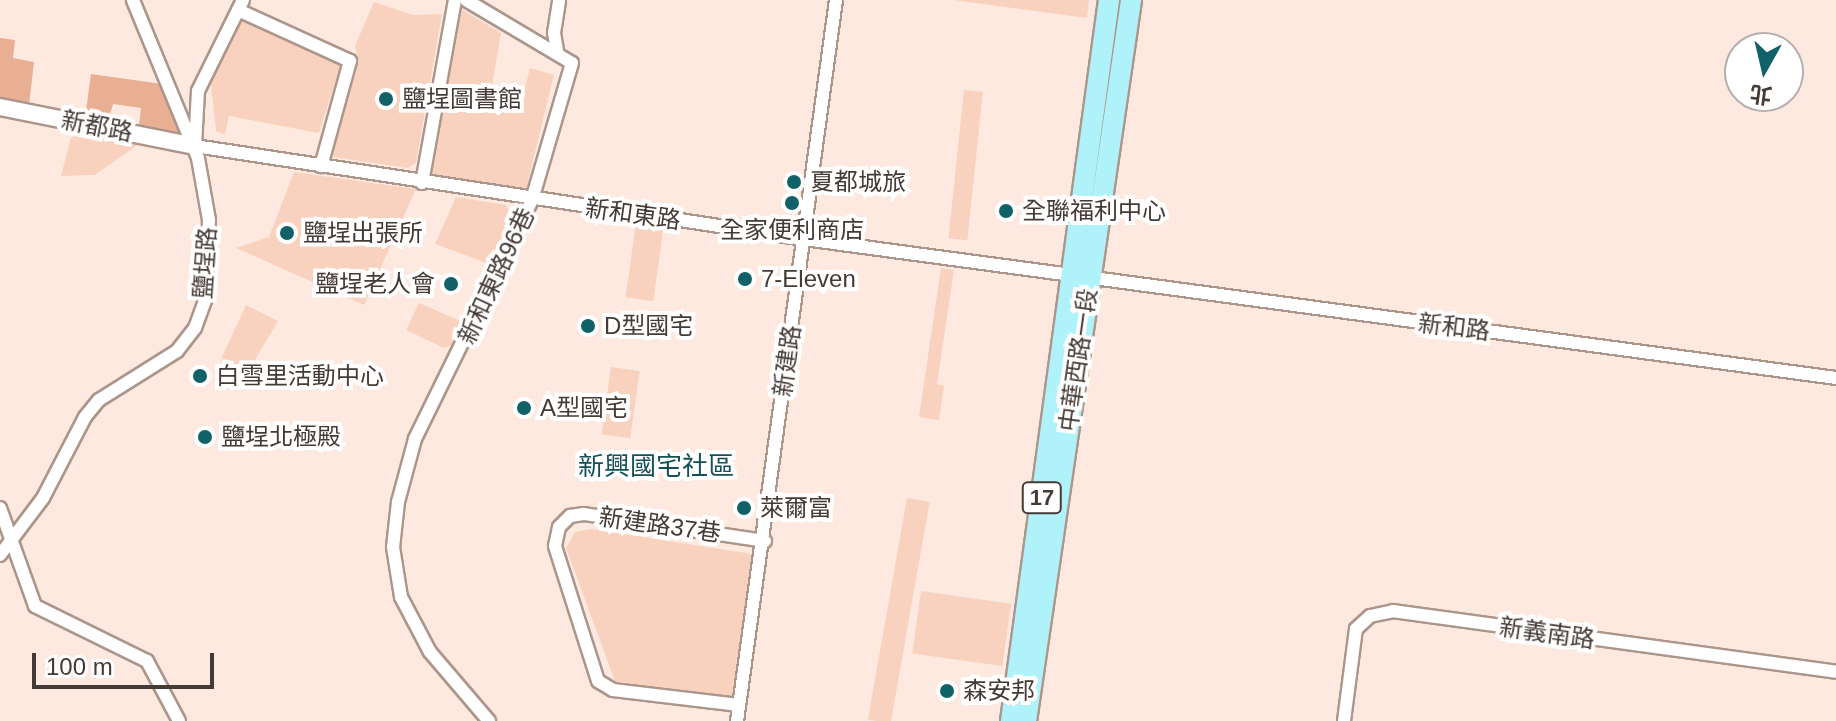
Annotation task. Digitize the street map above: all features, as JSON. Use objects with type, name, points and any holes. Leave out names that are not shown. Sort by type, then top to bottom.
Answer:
[{"type":"main road","name":"中華西路一段","points":[[1026,721],[1081,276],[1109,0]]},
{"type":"main road","name":"中華西路一段","points":[[1011,721],[1081,276],[1131,0]]},
{"type":"street","name":"鹽埕路","points":[[0,555],[43,498],[99,400],[163,363],[195,328],[206,298],[209,247],[195,146],[133,0]]},
{"type":"street","points":[[422,183],[455,0]]},
{"type":"street","points":[[466,0],[557,50]]},
{"type":"street","points":[[557,50],[554,33],[559,0]]},
{"type":"street","name":"新建路","points":[[737,721],[765,541],[836,0]]},
{"type":"street","points":[[195,146],[194,103],[240,5],[350,61],[321,166]]},
{"type":"street","name":"新和東路96巷","points":[[489,721],[430,652],[401,597],[393,547],[398,502],[415,439],[532,200],[572,63],[557,50]]},
{"type":"street","name":"新都路","points":[[0,107],[195,146]]},
{"type":"street","name":"新和東路","points":[[195,146],[532,200],[1081,276]]},
{"type":"street","name":"新和路","points":[[1081,276],[1836,378]]},
{"type":"street","points":[[0,508],[35,606],[147,661],[179,721]]},
{"type":"street","name":"新建路37巷","points":[[739,705],[613,690],[598,681],[555,546],[559,527],[570,516],[584,514],[765,541]]},
{"type":"street","name":"新義南路","points":[[1344,721],[1356,629],[1370,616],[1393,611],[1836,672]]},
{"type":"shaded area","points":[[954,0],[1089,0],[1087,18]]},
{"type":"shaded area","points":[[374,2],[413,15],[442,14],[416,163],[408,168],[332,157],[359,61],[355,46]]},
{"type":"shaded area","points":[[458,7],[501,33],[491,91],[522,99],[530,68],[554,75],[525,193],[425,179]]},
{"type":"shaded area","points":[[238,14],[341,64],[319,133],[229,116],[225,135],[216,131],[211,85]]},
{"type":"shaded area","points":[[0,38],[15,40],[13,58],[34,62],[29,105],[0,98]]},
{"type":"shaded area","points":[[91,74],[162,84],[180,135],[139,126],[141,108],[113,104],[108,122],[85,118]]},
{"type":"shaded area","points":[[964,90],[983,92],[967,240],[948,238]]},
{"type":"shaded area","points":[[74,126],[143,141],[95,175],[61,176]]},
{"type":"shaded area","points":[[294,172],[416,189],[364,305],[236,248],[269,237]]},
{"type":"shaded area","points":[[456,197],[506,205],[513,219],[492,265],[435,244]]},
{"type":"shaded area","points":[[636,223],[664,227],[653,301],[626,297]]},
{"type":"shaded area","points":[[941,268],[954,270],[937,384],[944,386],[939,420],[919,417]]},
{"type":"shaded area","points":[[419,303],[463,322],[454,344],[444,348],[406,330]]},
{"type":"shaded area","points":[[246,305],[278,321],[249,370],[221,359]]},
{"type":"shaded area","points":[[611,367],[640,371],[630,438],[602,434]]},
{"type":"shaded area","points":[[907,498],[930,502],[891,721],[868,720]]},
{"type":"shaded area","points":[[591,529],[759,555],[737,699],[615,681],[566,548],[575,532]]},
{"type":"shaded area","points":[[921,591],[1011,604],[1002,666],[912,653]]},
{"type":"place","name":"鹽埕圖書館","points":[[386,99]]},
{"type":"place","name":"夏都城旅","points":[[794,182]]},
{"type":"place","name":"全家便利商店","points":[[792,203]]},
{"type":"place","name":"全聯福利中心","points":[[1006,211]]},
{"type":"place","name":"鹽埕出張所","points":[[287,233]]},
{"type":"place","name":"7-Eleven","points":[[745,279]]},
{"type":"place","name":"鹽埕老人會","points":[[451,284]]},
{"type":"place","name":"D型國宅","points":[[588,326]]},
{"type":"place","name":"白雪里活動中心","points":[[200,376]]},
{"type":"place","name":"A型國宅","points":[[524,408]]},
{"type":"place","name":"鹽埕北極殿","points":[[205,437]]},
{"type":"place","name":"萊爾富","points":[[744,508]]},
{"type":"place","name":"森安邦","points":[[947,691]]},
{"type":"district","name":"新興國宅社區","points":[[656,467]]}]
